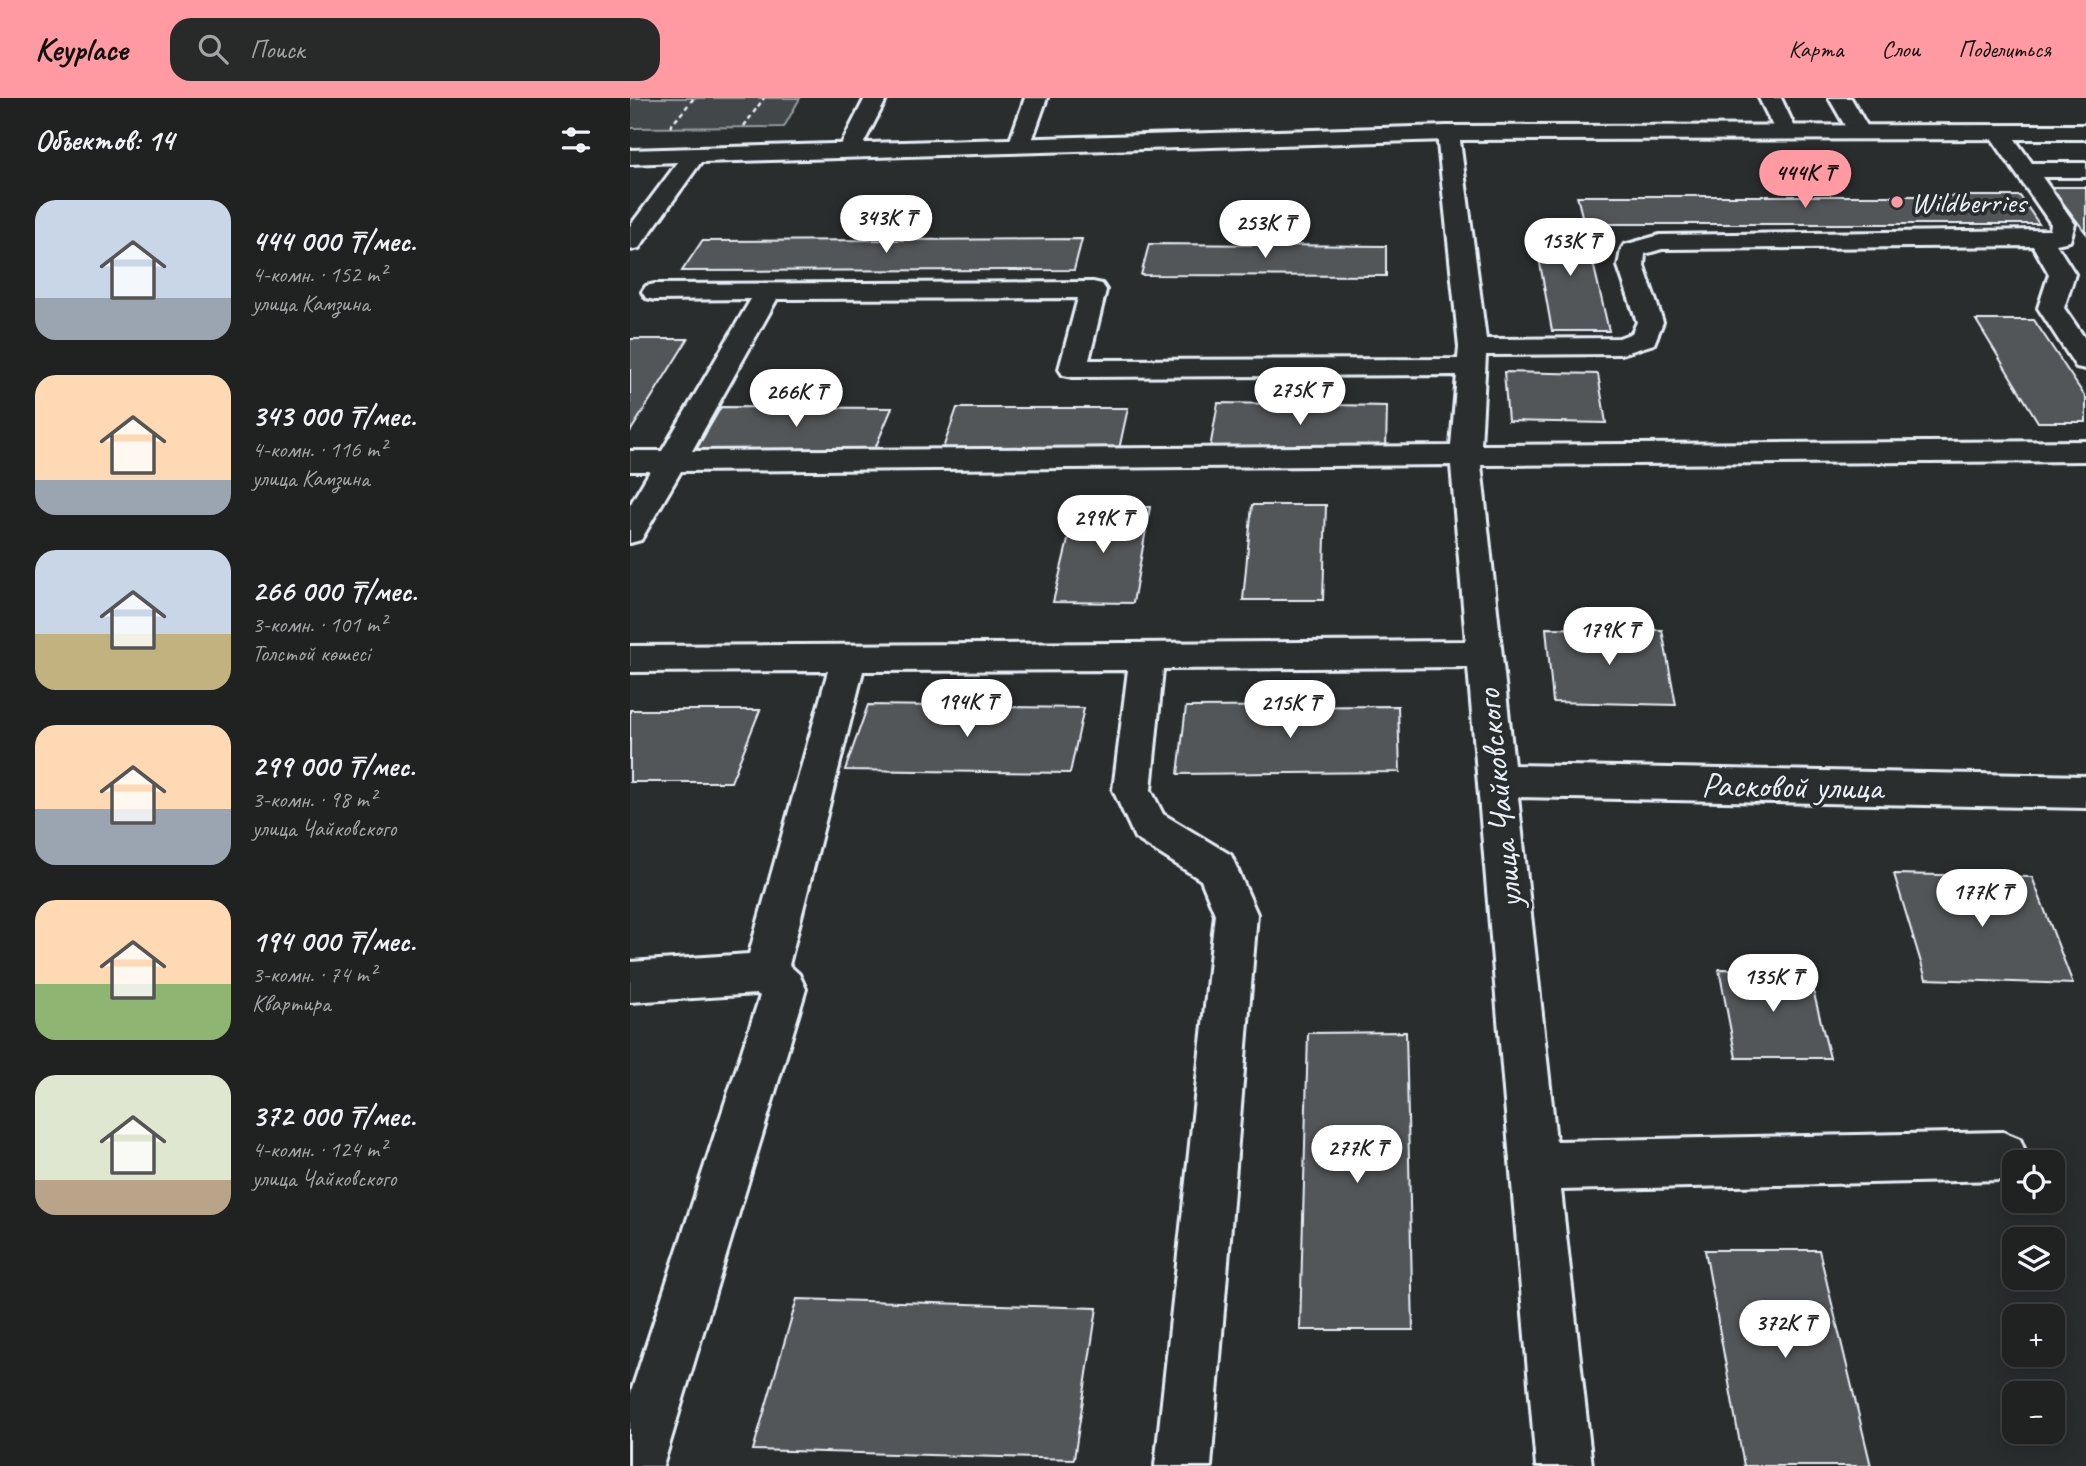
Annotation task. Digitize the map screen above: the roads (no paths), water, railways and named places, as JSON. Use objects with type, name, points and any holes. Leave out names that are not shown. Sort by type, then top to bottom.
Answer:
[{"type":"main road","points":[[849,151],[876,98]]},
{"type":"main road","points":[[1019,146],[1036,98]]},
{"type":"main road","points":[[1770,98],[1786,132]]},
{"type":"main road","points":[[1840,98],[1860,133]]},
{"type":"main road","points":[[630,157],[1448,133],[2086,132]]},
{"type":"main road","name":"улица Чайковского","points":[[1448,133],[1472,357],[1465,454],[1564,1466]]},
{"type":"main road","points":[[655,292],[1093,290],[1073,369],[1472,357],[1622,346],[1644,338],[1650,322],[1631,266],[1633,250],[1660,242],[2041,239],[2060,236],[2063,224],[1999,133]]},
{"type":"main road","points":[[630,243],[694,156]]},
{"type":"main road","points":[[2026,170],[2086,170]]},
{"type":"main road","points":[[2041,239],[2062,274],[2051,308],[2086,360]]},
{"type":"main road","points":[[630,532],[768,292]]},
{"type":"main road","points":[[630,461],[2086,451]]},
{"type":"main road","points":[[630,659],[1485,654]]},
{"type":"main road","points":[[1147,656],[1132,790],[1149,826],[1217,868],[1237,914],[1183,1466]]},
{"type":"main road","points":[[765,974],[849,658]]},
{"type":"main road","name":"Расковой улица","points":[[1497,781],[2086,792]]},
{"type":"main road","points":[[630,982],[765,974],[784,989],[635,1466]]},
{"type":"main road","points":[[1536,1166],[2002,1156]]},
{"type":"place","name":"Wildberries","points":[[1897,202]]}]
